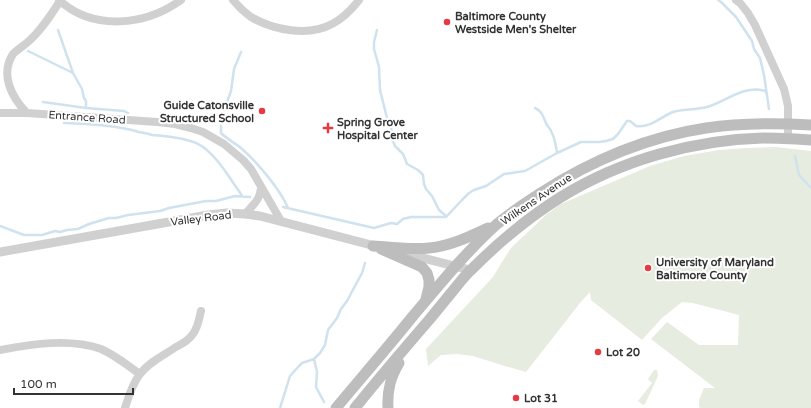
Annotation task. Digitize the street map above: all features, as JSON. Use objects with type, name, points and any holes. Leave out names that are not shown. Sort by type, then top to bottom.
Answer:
[{"type":"main road","name":"Wilkens Avenue","points":[[349,406],[425,302],[455,266],[498,224],[525,203],[554,184],[609,156],[675,134],[705,128],[762,123],[811,125]]},
{"type":"main road","name":"Wilkens Avenue","points":[[349,406],[410,342],[470,270],[507,236],[535,214],[587,182],[648,158],[708,143],[762,138],[811,140]]},
{"type":"main road","points":[[373,246],[414,249],[443,246],[461,241],[498,224]]},
{"type":"main road","points":[[373,246],[422,267],[427,273],[429,280],[429,287],[425,302]]},
{"type":"main road","points":[[388,408],[387,396],[389,384],[410,342]]},
{"type":"street","points":[[27,113],[10,92],[6,83],[5,75],[8,60],[42,28],[60,1],[70,9],[95,19],[126,21],[156,15],[181,0]]},
{"type":"street","points":[[233,0],[238,7],[251,17],[268,25],[287,30],[304,31],[331,25],[342,17],[359,0]]},
{"type":"street","points":[[736,0],[748,13],[784,89],[788,106],[788,138]]},
{"type":"street","name":"Entrance Road","points":[[0,113],[27,113],[157,122],[175,124],[203,132],[224,144],[251,169],[281,222]]},
{"type":"street","points":[[245,214],[257,201],[261,188]]},
{"type":"street","name":"Valley Road","points":[[0,252],[227,212],[260,216],[470,270]]},
{"type":"street","points":[[125,408],[129,395],[140,374],[153,362],[193,335],[201,311]]},
{"type":"street","points":[[0,350],[55,343],[85,346],[100,349],[115,356],[140,374]]},
{"type":"shaded area","name":"University of Maryland Baltimore County","points":[[776,147],[811,151],[811,408],[700,408],[699,400],[704,388],[715,388],[651,339],[667,322],[699,345],[738,345],[739,315],[693,303],[682,302],[662,318],[642,340],[591,300],[590,292],[526,372],[473,356],[457,354],[441,355],[428,366],[426,349],[493,277],[511,248],[547,214],[561,204],[650,166],[684,156],[719,150]]},
{"type":"shaded area","points":[[654,370],[657,370],[658,376],[645,404],[643,405],[638,401],[652,383],[648,379]]},
{"type":"waterway","points":[[718,0],[736,17],[752,41],[754,49],[760,58],[769,109]]},
{"type":"waterway","points":[[58,30],[73,73],[82,89],[86,101],[86,108]]},
{"type":"waterway","points":[[377,30],[374,49],[379,67],[380,90],[388,122],[391,127],[393,141],[395,146],[403,154],[407,164],[418,170],[423,175],[426,189],[432,196],[439,210],[446,216]]},
{"type":"waterway","points":[[28,51],[73,73]]},
{"type":"waterway","points":[[224,110],[231,91],[234,69],[241,52]]},
{"type":"waterway","points":[[283,207],[374,228],[391,223],[397,224],[403,219],[411,217],[446,217],[469,193],[486,186],[504,174],[525,171],[557,153],[581,142],[599,142],[613,139],[627,121],[630,121],[636,126],[641,126],[655,122],[673,112],[707,107],[735,94],[750,90],[758,89],[765,91],[767,94]]},
{"type":"waterway","points":[[43,102],[86,108],[124,111],[128,113]]},
{"type":"waterway","points":[[535,108],[542,114],[550,129],[557,153]]},
{"type":"waterway","points":[[64,123],[111,126],[152,135],[192,141],[203,147],[213,156],[242,196]]},
{"type":"waterway","points":[[221,126],[221,133],[241,148],[261,168],[274,184],[288,208]]},
{"type":"waterway","points":[[795,156],[799,175],[811,188]]},
{"type":"waterway","points":[[0,226],[24,235],[42,235],[55,231],[60,232],[78,229],[109,218],[160,211],[235,196],[250,197]]},
{"type":"waterway","points":[[280,408],[290,376],[302,363],[314,359],[320,353],[325,345],[328,330],[347,301],[362,273],[365,263]]},
{"type":"waterway","points":[[314,359],[317,372],[316,387],[324,402]]},
{"type":"place","name":"Baltimore County Westside Men's Shelter","points":[[447,22]]},
{"type":"place","name":"Guide Catonsville Structured School","points":[[262,111]]},
{"type":"place","name":"Spring Grove Hospital Center","points":[[328,128]]},
{"type":"place","name":"University of Maryland Baltimore County","points":[[648,268]]},
{"type":"place","name":"Lot 20","points":[[598,352]]},
{"type":"place","name":"Lot 31","points":[[516,398]]}]
